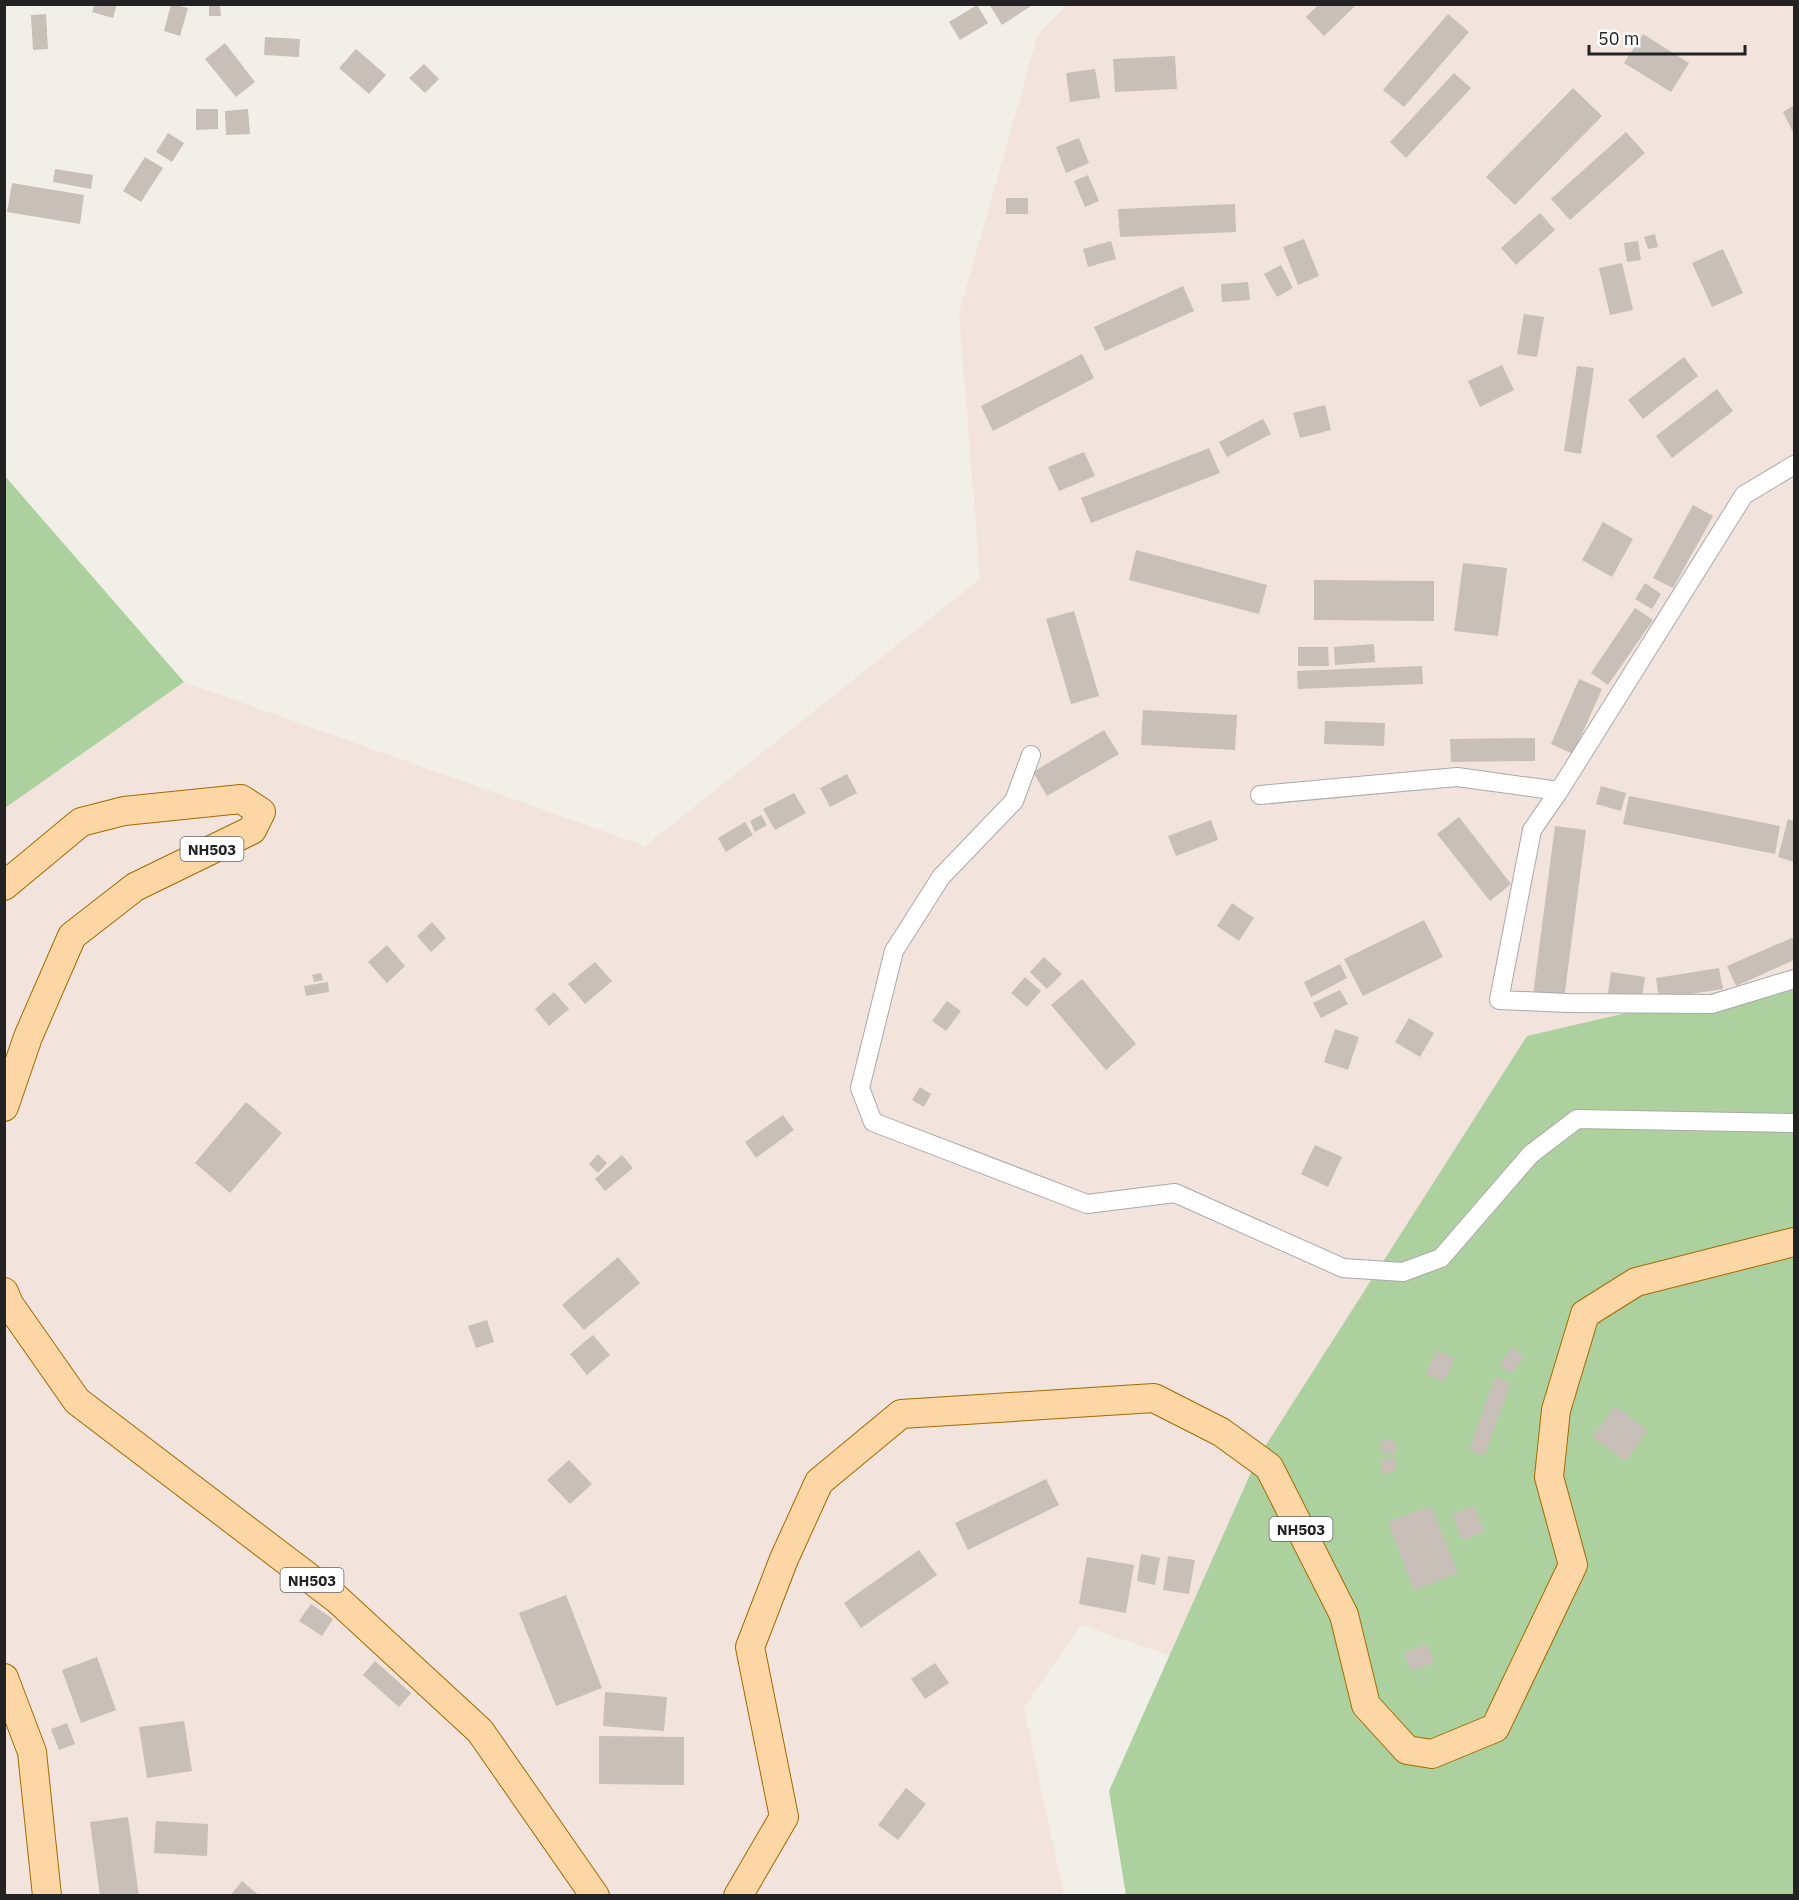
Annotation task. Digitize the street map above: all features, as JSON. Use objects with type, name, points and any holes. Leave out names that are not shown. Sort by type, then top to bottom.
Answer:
[{"type":"main road","name":"NH503","points":[[4,886],[81,822],[124,811],[241,799],[261,812],[252,830],[135,886],[72,936],[28,1037],[4,1107]]},
{"type":"main road","name":"NH503","points":[[738,1896],[784,1817],[750,1647],[784,1559],[819,1482],[901,1414],[1154,1398],[1221,1432],[1269,1467],[1344,1615],[1366,1705],[1407,1750],[1432,1754],[1496,1728],[1573,1565],[1549,1477],[1556,1410],[1585,1314],[1636,1282],[1794,1242]]},
{"type":"main road","name":"NH503","points":[[4,1292],[9,1304],[77,1401],[338,1599],[480,1731],[595,1896]]},
{"type":"main road","points":[[4,1678],[32,1752],[47,1896]]},
{"type":"street","points":[[1794,465],[1744,495],[1559,791],[1532,830],[1500,1000],[1712,1004],[1794,979]]},
{"type":"street","points":[[1032,755],[1014,801],[941,877],[894,951],[860,1088],[873,1122],[1087,1204],[1175,1193],[1343,1268],[1403,1272],[1441,1258],[1531,1154],[1576,1119],[1794,1123]]},
{"type":"street","points":[[1260,795],[1457,777],[1559,791]]},
{"type":"shaded area","points":[[1067,5],[1794,5],[1794,1203],[1374,1726],[1081,1625],[1024,1708],[1064,1895],[5,1895],[4,808],[184,682],[645,846],[980,579],[959,313],[1038,34]]},
{"type":"green space","points":[[4,475],[184,682],[5,808],[4,808]]},
{"type":"green space","points":[[1794,974],[1794,1895],[1126,1895],[1109,1791],[1257,1459],[1527,1036]]},
{"type":"building","points":[[95,4],[117,4],[113,18],[92,12]]},
{"type":"building","points":[[171,4],[188,8],[180,36],[164,31]]},
{"type":"building","points":[[220,4],[221,16],[209,16],[209,5]]},
{"type":"building","points":[[989,4],[1029,4],[1031,6],[1002,25]]},
{"type":"building","points":[[1319,4],[1357,4],[1324,36],[1306,17]]},
{"type":"building","points":[[977,5],[988,23],[960,40],[949,22]]},
{"type":"building","points":[[46,14],[48,49],[33,50],[31,15]]},
{"type":"building","points":[[1448,14],[1469,32],[1404,107],[1383,90]]},
{"type":"building","points":[[1643,34],[1689,63],[1671,92],[1624,63]]},
{"type":"building","points":[[265,37],[300,39],[299,57],[264,55]]},
{"type":"building","points":[[225,43],[255,82],[236,97],[205,59]]},
{"type":"building","points":[[356,49],[386,75],[369,94],[339,68]]},
{"type":"building","points":[[1175,56],[1177,89],[1115,92],[1113,59]]},
{"type":"building","points":[[424,64],[439,79],[425,93],[409,78]]},
{"type":"building","points":[[1095,69],[1100,98],[1070,102],[1066,73]]},
{"type":"building","points":[[1454,73],[1471,88],[1406,158],[1390,142]]},
{"type":"building","points":[[1573,88],[1602,116],[1515,205],[1486,177]]},
{"type":"building","points":[[1794,105],[1794,134],[1783,112]]},
{"type":"building","points":[[196,109],[218,109],[218,129],[196,130]]},
{"type":"building","points":[[248,109],[250,134],[226,135],[225,111]]},
{"type":"building","points":[[1626,132],[1645,153],[1570,220],[1551,199]]},
{"type":"building","points":[[168,133],[184,143],[172,162],[156,152]]},
{"type":"building","points":[[1079,138],[1089,163],[1066,173],[1056,147]]},
{"type":"building","points":[[145,157],[163,168],[141,202],[123,191]]},
{"type":"building","points":[[55,169],[93,175],[91,189],[53,182]]},
{"type":"building","points":[[1088,175],[1099,201],[1085,207],[1074,181]]},
{"type":"building","points":[[12,183],[84,195],[80,224],[7,212]]},
{"type":"building","points":[[1006,198],[1028,198],[1028,214],[1006,214]]},
{"type":"building","points":[[1235,204],[1236,232],[1120,237],[1118,209]]},
{"type":"building","points":[[1540,213],[1555,230],[1516,265],[1501,248]]},
{"type":"building","points":[[1655,234],[1658,247],[1648,249],[1644,237]]},
{"type":"building","points":[[1304,239],[1319,276],[1298,285],[1283,247]]},
{"type":"building","points":[[1111,241],[1116,259],[1088,267],[1083,249]]},
{"type":"building","points":[[1638,241],[1641,260],[1627,262],[1624,243]]},
{"type":"building","points":[[1723,249],[1743,293],[1712,307],[1692,263]]},
{"type":"building","points":[[1622,263],[1633,310],[1610,315],[1599,268]]},
{"type":"building","points":[[1281,265],[1293,288],[1277,297],[1264,274]]},
{"type":"building","points":[[1248,282],[1250,300],[1222,302],[1221,284]]},
{"type":"building","points":[[1183,286],[1194,311],[1105,351],[1094,327]]},
{"type":"building","points":[[1524,314],[1544,317],[1537,357],[1517,354]]},
{"type":"building","points":[[1082,354],[1094,378],[993,431],[981,406]]},
{"type":"building","points":[[1684,357],[1698,376],[1643,419],[1628,400]]},
{"type":"building","points":[[1502,365],[1514,390],[1480,407],[1468,381]]},
{"type":"building","points":[[1577,366],[1594,368],[1581,454],[1564,451]]},
{"type":"building","points":[[1717,389],[1733,411],[1672,458],[1656,436]]},
{"type":"building","points":[[1325,405],[1331,430],[1300,438],[1293,413]]},
{"type":"building","points":[[1263,419],[1271,434],[1227,457],[1219,442]]},
{"type":"building","points":[[1209,448],[1220,473],[1091,523],[1081,498]]},
{"type":"building","points":[[1084,452],[1095,476],[1059,491],[1048,467]]},
{"type":"building","points":[[1693,505],[1713,516],[1673,588],[1653,578]]},
{"type":"building","points":[[1603,522],[1633,539],[1612,577],[1582,560]]},
{"type":"building","points":[[1136,550],[1267,585],[1259,614],[1129,580]]},
{"type":"building","points":[[1463,563],[1507,568],[1498,636],[1454,631]]},
{"type":"building","points":[[1314,580],[1434,581],[1434,621],[1314,620]]},
{"type":"building","points":[[1645,583],[1661,594],[1652,609],[1635,599]]},
{"type":"building","points":[[1635,608],[1653,620],[1608,685],[1591,673]]},
{"type":"building","points":[[1074,611],[1099,696],[1071,704],[1046,619]]},
{"type":"building","points":[[1374,644],[1375,662],[1335,665],[1334,647]]},
{"type":"building","points":[[1298,647],[1328,647],[1329,666],[1298,666]]},
{"type":"building","points":[[1422,666],[1423,684],[1298,689],[1297,671]]},
{"type":"building","points":[[1579,679],[1602,689],[1573,754],[1551,744]]},
{"type":"building","points":[[1143,710],[1237,715],[1235,750],[1141,745]]},
{"type":"building","points":[[1325,721],[1385,723],[1384,746],[1324,744]]},
{"type":"building","points":[[1104,730],[1119,754],[1047,796],[1033,772]]},
{"type":"building","points":[[1535,738],[1535,761],[1451,762],[1450,739]]},
{"type":"building","points":[[847,774],[857,793],[830,807],[820,788]]},
{"type":"building","points":[[1601,786],[1626,793],[1621,811],[1596,804]]},
{"type":"building","points":[[794,793],[806,813],[775,830],[763,809]]},
{"type":"building","points":[[1629,796],[1780,826],[1775,854],[1623,824]]},
{"type":"building","points":[[761,815],[767,825],[755,832],[750,821]]},
{"type":"building","points":[[1459,817],[1511,884],[1490,901],[1437,834]]},
{"type":"building","points":[[1788,819],[1794,821],[1794,862],[1778,857]]},
{"type":"building","points":[[1211,820],[1218,840],[1176,856],[1168,836]]},
{"type":"building","points":[[745,822],[753,835],[726,852],[718,838]]},
{"type":"building","points":[[1555,826],[1586,830],[1564,999],[1533,995]]},
{"type":"building","points":[[1232,903],[1254,918],[1239,941],[1217,926]]},
{"type":"building","points":[[1424,920],[1443,957],[1363,996],[1344,959]]},
{"type":"building","points":[[432,922],[446,938],[431,952],[417,936]]},
{"type":"building","points":[[1794,937],[1794,960],[1736,986],[1727,966]]},
{"type":"building","points":[[387,945],[405,966],[387,983],[368,962]]},
{"type":"building","points":[[1044,957],[1062,974],[1047,989],[1030,972]]},
{"type":"building","points":[[595,962],[612,981],[585,1004],[568,984]]},
{"type":"building","points":[[1340,964],[1347,978],[1311,997],[1304,982]]},
{"type":"building","points":[[1719,968],[1723,989],[1659,999],[1656,978]]},
{"type":"building","points":[[1611,972],[1645,977],[1642,998],[1608,993]]},
{"type":"building","points":[[321,973],[323,980],[314,982],[312,975]]},
{"type":"building","points":[[1025,977],[1041,991],[1027,1007],[1011,993]]},
{"type":"building","points":[[1082,979],[1136,1044],[1106,1070],[1051,1005]]},
{"type":"building","points":[[328,982],[329,992],[306,996],[304,986]]},
{"type":"building","points":[[1340,990],[1348,1004],[1321,1018],[1313,1003]]},
{"type":"building","points":[[554,992],[569,1009],[549,1026],[535,1009]]},
{"type":"building","points":[[947,1001],[961,1011],[946,1031],[932,1021]]},
{"type":"building","points":[[1409,1018],[1434,1033],[1420,1057],[1395,1042]]},
{"type":"building","points":[[1335,1029],[1359,1037],[1348,1070],[1324,1062]]},
{"type":"building","points":[[920,1087],[931,1094],[924,1107],[912,1100]]},
{"type":"building","points":[[246,1102],[282,1133],[230,1193],[195,1163]]},
{"type":"building","points":[[783,1115],[794,1130],[756,1158],[745,1142]]},
{"type":"building","points":[[1315,1145],[1342,1157],[1328,1187],[1301,1174]]},
{"type":"building","points":[[598,1154],[607,1163],[598,1173],[589,1164]]},
{"type":"building","points":[[622,1155],[633,1168],[605,1191],[595,1179]]},
{"type":"building","points":[[618,1257],[640,1283],[584,1330],[562,1305]]},
{"type":"building","points":[[487,1320],[494,1342],[476,1348],[468,1326]]},
{"type":"building","points":[[593,1335],[610,1355],[587,1375],[570,1354]]},
{"type":"building","points":[[1513,1347],[1524,1356],[1511,1374],[1499,1365]]},
{"type":"building","points":[[1436,1350],[1455,1358],[1444,1382],[1426,1374]]},
{"type":"building","points":[[1495,1377],[1511,1383],[1484,1456],[1469,1450]]},
{"type":"building","points":[[1615,1406],[1648,1430],[1626,1461],[1592,1437]]},
{"type":"building","points":[[1394,1439],[1395,1453],[1381,1454],[1381,1440]]},
{"type":"building","points":[[1395,1458],[1396,1472],[1382,1473],[1381,1459]]},
{"type":"building","points":[[569,1460],[592,1484],[570,1504],[547,1480]]},
{"type":"building","points":[[1046,1479],[1059,1505],[968,1550],[955,1523]]},
{"type":"building","points":[[1431,1506],[1458,1573],[1414,1590],[1388,1522]]},
{"type":"building","points":[[1474,1506],[1484,1532],[1462,1540],[1452,1514]]},
{"type":"building","points":[[919,1550],[937,1575],[861,1628],[844,1603]]},
{"type":"building","points":[[1141,1554],[1160,1558],[1155,1585],[1137,1581]]},
{"type":"building","points":[[1168,1556],[1195,1560],[1189,1594],[1163,1590]]},
{"type":"building","points":[[1087,1557],[1134,1565],[1126,1613],[1079,1604]]},
{"type":"building","points":[[566,1595],[602,1688],[556,1706],[519,1613]]},
{"type":"building","points":[[311,1604],[333,1619],[322,1636],[299,1621]]},
{"type":"building","points":[[1427,1644],[1434,1663],[1411,1671],[1404,1652]]},
{"type":"building","points":[[97,1657],[116,1710],[81,1723],[62,1670]]},
{"type":"building","points":[[375,1661],[411,1693],[399,1707],[363,1675]]},
{"type":"building","points":[[935,1663],[949,1683],[925,1699],[911,1679]]},
{"type":"building","points":[[605,1692],[667,1697],[664,1731],[603,1726]]},
{"type":"building","points":[[184,1721],[192,1771],[147,1778],[139,1727]]},
{"type":"building","points":[[67,1723],[75,1744],[59,1750],[51,1729]]},
{"type":"building","points":[[599,1736],[684,1737],[684,1785],[599,1784]]},
{"type":"building","points":[[906,1788],[926,1804],[898,1840],[878,1825]]},
{"type":"building","points":[[128,1817],[139,1896],[100,1896],[90,1822]]},
{"type":"building","points":[[156,1821],[208,1824],[207,1856],[154,1853]]},
{"type":"building","points":[[242,1881],[260,1896],[230,1896]]}]
